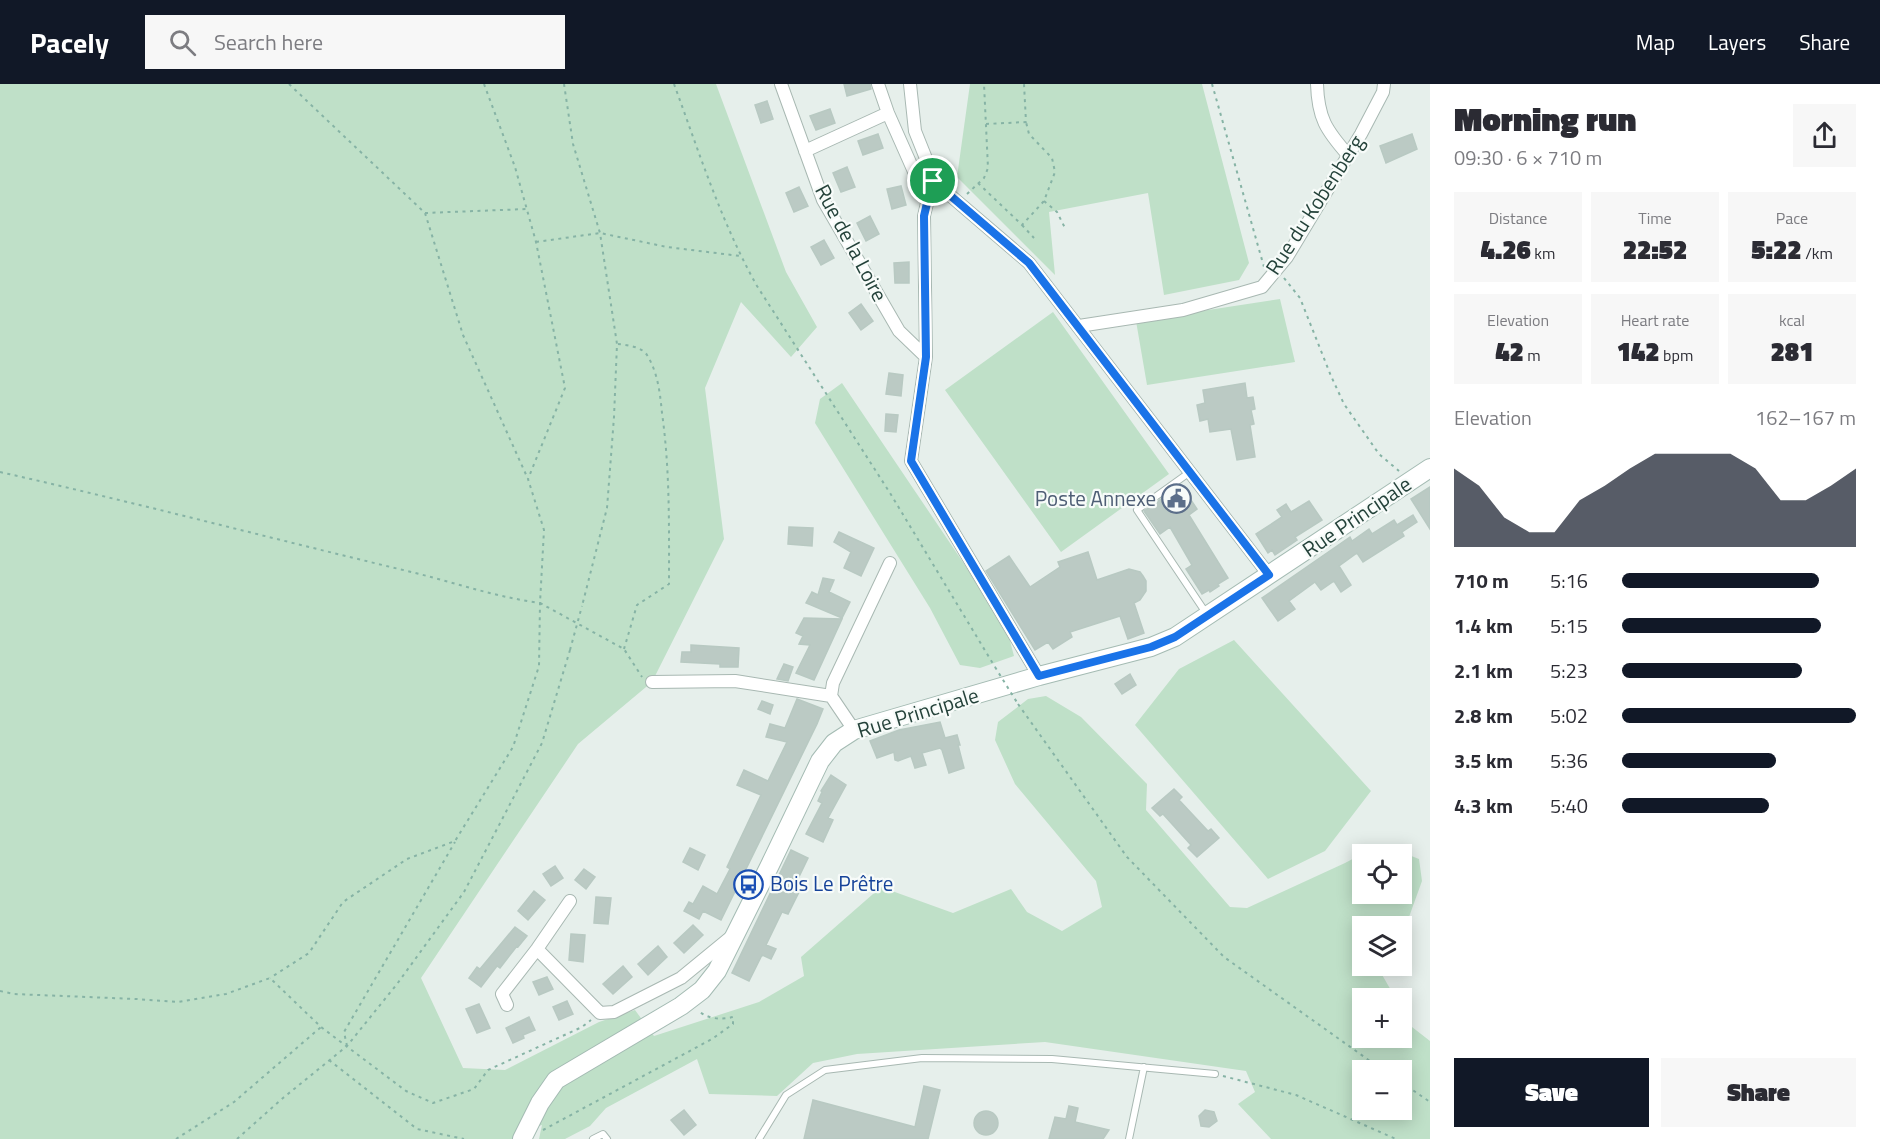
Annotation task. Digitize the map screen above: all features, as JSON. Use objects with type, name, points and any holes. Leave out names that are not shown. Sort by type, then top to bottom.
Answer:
[{"type":"main road","name":"Rue Principale","points":[[530,1136],[540,1103],[556,1080],[688,1001],[702,990],[717,970],[820,761],[834,743],[854,730],[1039,676],[1151,647],[1175,637],[1430,468]]},
{"type":"street","name":"Rue de la Loire","points":[[781,84],[823,200],[899,331],[926,357]]},
{"type":"street","points":[[878,84],[888,113],[916,176],[930,184],[941,184],[943,192],[958,202],[1029,263],[1269,575]]},
{"type":"street","points":[[910,84],[915,131],[930,184],[924,194],[928,199],[935,200],[939,199],[943,192]]},
{"type":"street","points":[[1317,84],[1318,104],[1325,124],[1333,138],[1348,155]]},
{"type":"street","name":"Rue du Kobenberg","points":[[1079,326],[1183,310],[1262,286],[1287,257],[1348,155],[1383,92],[1384,84]]},
{"type":"street","points":[[806,151],[888,113]]},
{"type":"street","points":[[928,199],[924,216],[926,357],[911,461],[1039,676]]},
{"type":"street","points":[[854,730],[831,696],[833,683],[890,563]]},
{"type":"street","points":[[652,682],[735,681],[831,696]]},
{"type":"street","points":[[507,1005],[502,994],[537,950],[570,901]]},
{"type":"street","points":[[537,950],[600,1013],[614,1012],[681,978],[734,934]]},
{"type":"lane","points":[[1190,472],[1137,510],[1208,616]]},
{"type":"lane","points":[[759,1139],[786,1095],[825,1070],[922,1058],[1052,1059],[1215,1074]]},
{"type":"lane","points":[[1129,1139],[1144,1067]]},
{"type":"lane","points":[[592,1139],[603,1134],[607,1139]]},
{"type":"path","points":[[289,84],[425,213],[463,335],[528,479],[544,531],[539,666],[513,747],[455,841],[344,1032],[347,1046]]},
{"type":"path","points":[[484,84],[515,167],[536,242],[565,388],[528,479]]},
{"type":"path","points":[[237,1139],[347,1046],[397,984],[464,892],[542,743],[570,650],[607,508],[617,344],[600,233],[573,144],[564,84]]},
{"type":"path","points":[[674,84],[714,194],[741,256],[890,493],[1018,704],[1127,857],[1224,957],[1369,1060]]},
{"type":"path","points":[[958,202],[984,178],[988,168],[984,84]]},
{"type":"path","points":[[1022,225],[1044,201],[1055,172],[1052,158],[1029,134],[1024,84]]},
{"type":"path","points":[[1212,84],[1270,274],[1300,298],[1344,404],[1379,454],[1411,481]]},
{"type":"path","points":[[986,124],[1026,122]]},
{"type":"path","points":[[978,183],[1034,238]]},
{"type":"path","points":[[1044,201],[1057,212],[1065,228]]},
{"type":"path","points":[[425,213],[527,209]]},
{"type":"path","points":[[536,242],[600,233],[667,247],[741,256]]},
{"type":"path","points":[[617,344],[632,346],[646,353],[658,380],[668,463],[669,584],[637,605],[624,649]]},
{"type":"path","points":[[0,472],[129,501],[514,600],[540,603],[624,649],[644,681],[652,682]]},
{"type":"path","points":[[0,991],[14,994],[178,1002],[226,994],[270,978],[309,953],[343,902],[406,859],[455,841]]},
{"type":"path","points":[[270,978],[321,1027],[406,1091],[433,1103],[474,1089],[488,1070],[582,1027],[600,1013]]},
{"type":"path","points":[[530,1136],[712,1039],[733,1024],[733,1017],[722,1020],[702,1014],[688,1001]]},
{"type":"path","points":[[176,1139],[234,1102],[321,1027]]},
{"type":"path","points":[[329,1060],[417,1129],[464,1139]]},
{"type":"path","points":[[1215,1074],[1296,1095],[1396,1139]]},
{"type":"path","points":[[1412,1090],[1430,1102]]},
{"type":"green space","points":[[0,84],[716,84],[786,272],[817,327],[791,357],[741,302],[705,388],[724,539],[652,682],[578,744],[421,978],[463,1068],[505,1070],[599,1022],[635,1010],[654,1036],[759,1002],[804,976],[801,957],[881,887],[953,913],[1011,889],[1027,912],[1062,931],[1102,907],[1096,881],[1015,784],[995,740],[998,722],[1028,699],[1046,696],[1081,717],[1147,784],[1146,810],[1230,907],[1247,908],[1352,859],[1352,904],[1412,904],[1412,856],[1419,859],[1422,881],[1409,916],[1352,916],[1352,976],[1383,976],[1390,988],[1352,988],[1352,1048],[1412,1048],[1412,1027],[1430,1041],[1430,1139],[1271,1139],[1238,1104],[1255,1092],[1246,1071],[1045,1042],[857,1054],[813,1063],[777,1096],[709,1094],[697,1059],[606,1108],[590,1126],[565,1139],[539,1139],[542,1125],[515,1134],[512,1139],[0,1139]]},
{"type":"green space","points":[[970,84],[1202,84],[1249,263],[1239,280],[1164,295],[1148,193],[1049,212],[1055,275],[957,177]]},
{"type":"green space","points":[[1280,299],[1295,362],[1147,385],[1136,321]]},
{"type":"green space","points":[[1053,312],[1169,474],[1061,552],[945,390]]},
{"type":"green space","points":[[842,383],[1006,626],[1014,656],[980,668],[960,665],[930,608],[815,423],[820,399]]},
{"type":"green space","points":[[1234,640],[1371,791],[1325,851],[1268,879],[1135,725],[1179,669]]},
{"type":"building","points":[[844,84],[870,84],[871,89],[847,96]]},
{"type":"building","points":[[767,101],[773,119],[761,123],[755,105]]},
{"type":"building","points":[[830,109],[835,123],[816,130],[810,116]]},
{"type":"building","points":[[878,134],[883,148],[863,155],[858,141]]},
{"type":"building","points":[[1412,134],[1417,149],[1386,163],[1380,146]]},
{"type":"building","points":[[847,167],[855,187],[841,192],[833,173]]},
{"type":"building","points":[[901,186],[906,205],[892,209],[887,189]]},
{"type":"building","points":[[799,187],[808,206],[794,212],[786,193]]},
{"type":"building","points":[[870,216],[879,234],[866,241],[857,223]]},
{"type":"building","points":[[824,240],[834,258],[821,265],[811,247]]},
{"type":"building","points":[[909,262],[909,283],[895,283],[894,263]]},
{"type":"building","points":[[861,304],[873,321],[861,330],[849,313]]},
{"type":"building","points":[[889,373],[903,375],[901,396],[886,394]]},
{"type":"building","points":[[1245,383],[1247,398],[1253,397],[1255,409],[1251,410],[1254,424],[1250,425],[1255,457],[1237,460],[1231,429],[1210,432],[1208,419],[1200,421],[1197,405],[1205,403],[1203,390]]},
{"type":"building","points":[[886,414],[898,415],[896,432],[885,431]]},
{"type":"building","points":[[1181,485],[1197,509],[1189,515],[1228,578],[1210,592],[1209,590],[1202,594],[1186,569],[1192,565],[1170,527],[1160,534],[1144,511]]},
{"type":"building","points":[[1430,487],[1430,529],[1411,499]]},
{"type":"building","points":[[1309,501],[1322,520],[1295,537],[1297,540],[1275,555],[1272,550],[1268,553],[1256,534],[1282,517],[1277,510],[1286,504],[1291,512]]},
{"type":"building","points":[[1413,515],[1417,522],[1402,532],[1404,536],[1363,562],[1357,553],[1339,566],[1351,585],[1341,592],[1334,581],[1321,590],[1315,582],[1289,601],[1295,609],[1278,621],[1262,598],[1350,537],[1352,541],[1369,529],[1372,534],[1394,520],[1397,525]]},
{"type":"building","points":[[789,527],[813,528],[812,546],[788,544]]},
{"type":"building","points":[[839,532],[874,548],[861,576],[844,568],[851,552],[834,542]]},
{"type":"building","points":[[1088,552],[1097,580],[1129,569],[1140,572],[1143,576],[1146,581],[1146,591],[1140,600],[1134,603],[1144,633],[1128,639],[1120,616],[1070,632],[1072,637],[1053,649],[1048,642],[1035,650],[986,571],[1009,556],[1030,587],[1060,567],[1058,562]]},
{"type":"building","points":[[823,578],[834,580],[829,592],[850,602],[842,618],[806,603],[812,592],[818,595]]},
{"type":"building","points":[[804,618],[842,619],[814,680],[796,673],[810,645],[799,644],[803,636],[796,633]]},
{"type":"building","points":[[691,645],[739,648],[738,667],[681,662],[682,652],[691,652]]},
{"type":"building","points":[[784,664],[793,667],[788,681],[777,679]]},
{"type":"building","points":[[1130,674],[1136,685],[1122,694],[1115,684]]},
{"type":"building","points":[[797,699],[823,709],[817,724],[721,920],[703,911],[699,919],[684,911],[689,902],[693,904],[703,886],[717,894],[730,869],[727,867],[761,795],[737,785],[744,770],[768,781],[787,742],[766,737],[770,724],[785,728]]},
{"type":"building","points":[[762,701],[773,705],[770,714],[758,709]]},
{"type":"building","points":[[940,722],[945,738],[957,735],[964,768],[949,773],[940,748],[922,753],[926,765],[915,768],[911,756],[898,761],[895,760],[894,752],[877,758],[870,741],[899,730]]},
{"type":"building","points":[[831,775],[846,785],[828,818],[833,820],[823,842],[806,834],[822,803],[818,801],[821,791]]},
{"type":"building","points":[[1174,789],[1182,797],[1179,800],[1208,831],[1211,829],[1219,838],[1197,857],[1188,848],[1191,845],[1163,814],[1160,816],[1152,808]]},
{"type":"building","points":[[690,848],[705,855],[698,870],[683,862]]},
{"type":"building","points":[[791,850],[808,858],[795,885],[801,888],[788,914],[782,912],[766,945],[776,949],[771,959],[762,955],[749,981],[732,973]]},
{"type":"building","points":[[555,866],[563,878],[551,886],[543,874]]},
{"type":"building","points":[[584,869],[595,877],[586,889],[575,880]]},
{"type":"building","points":[[534,891],[545,900],[528,920],[518,911]]},
{"type":"building","points":[[596,897],[611,898],[608,924],[594,923]]},
{"type":"building","points":[[693,925],[703,935],[684,953],[674,943]]},
{"type":"building","points":[[515,927],[527,936],[500,968],[497,966],[481,987],[469,978],[477,967],[480,969]]},
{"type":"building","points":[[571,934],[585,935],[583,962],[569,960]]},
{"type":"building","points":[[658,946],[667,957],[648,975],[638,964]]},
{"type":"building","points":[[623,966],[632,977],[613,994],[603,984]]},
{"type":"building","points":[[547,977],[553,989],[539,995],[533,982]]},
{"type":"building","points":[[567,1001],[573,1014],[559,1020],[553,1007]]},
{"type":"building","points":[[479,1004],[490,1028],[477,1033],[466,1009]]},
{"type":"building","points":[[529,1017],[535,1030],[523,1035],[524,1038],[513,1043],[506,1028]]},
{"type":"building","points":[[924,1086],[940,1090],[928,1139],[804,1139],[813,1100],[915,1127]]},
{"type":"building","points":[[1069,1106],[1078,1108],[1075,1122],[1109,1130],[1103,1139],[1049,1139],[1055,1117],[1066,1119]]},
{"type":"building","points":[[684,1110],[696,1125],[684,1135],[671,1120]]},
{"type":"building","points":[[1205,1110],[1214,1112],[1217,1121],[1209,1127],[1201,1126],[1199,1116]]},
{"type":"building","points":[[986,1111],[994,1115],[998,1123],[994,1131],[986,1135],[978,1131],[974,1123],[978,1115]]},
{"type":"place","name":"Poste Annexe","points":[[1177,499]]},
{"type":"place","name":"Bois Le Prêtre","points":[[749,884]]},
{"type":"route","points":[[929,181],[933,181],[941,184],[943,192],[952,197],[1029,263],[1269,575],[1175,637],[1151,647],[1039,676],[911,461],[926,357],[924,216],[928,199],[923,190],[929,181]]}]
